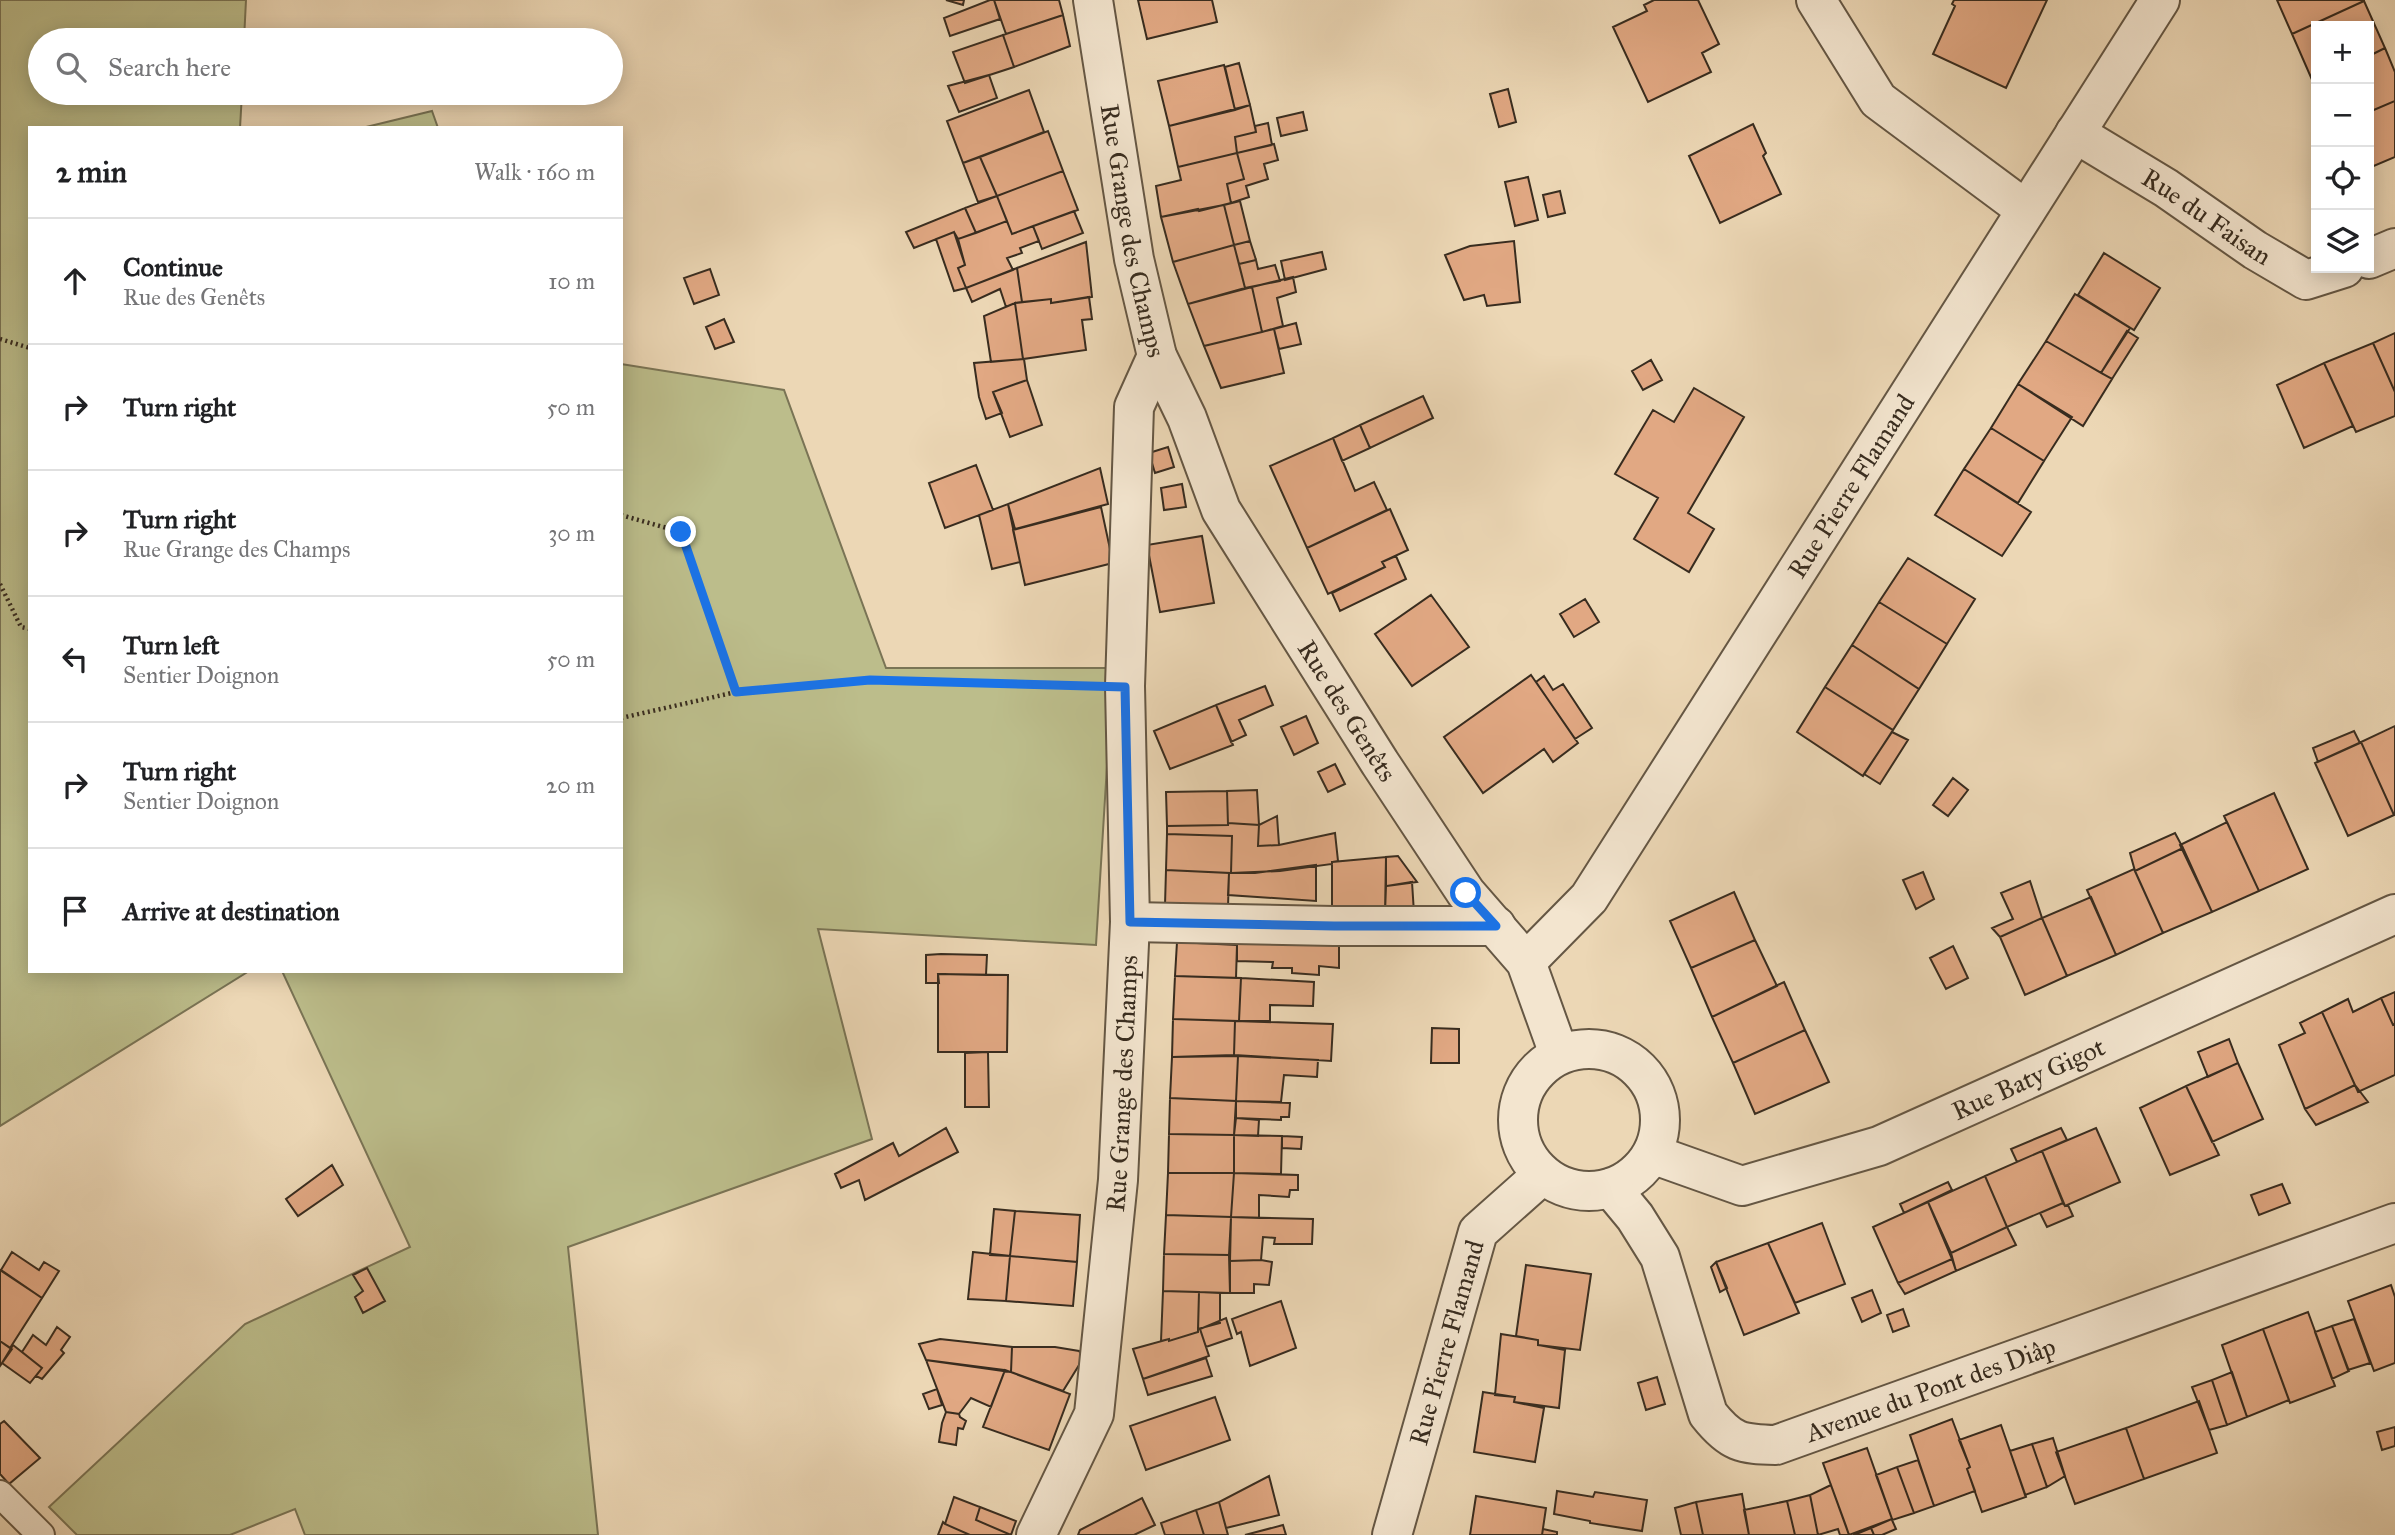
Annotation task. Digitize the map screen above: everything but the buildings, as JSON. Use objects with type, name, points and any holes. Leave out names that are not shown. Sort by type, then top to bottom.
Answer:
[{"type":"street","name":"Rue Grange des Champs","points":[[1036,1535],[1094,1414],[1118,1180],[1130,922],[1125,687],[1134,407],[1157,356],[1134,258],[1093,0]]},
{"type":"street","points":[[1816,0],[1878,100],[2026,211]]},
{"type":"street","name":"Rue Pierre Flamand","points":[[1526,962],[1590,898],[2160,0]]},
{"type":"street","name":"Rue du Faisan","points":[[2075,133],[2166,188],[2255,250],[2306,279],[2327,273]]},
{"type":"street","points":[[2374,257],[2395,248]]},
{"type":"street","name":"Rue des Genêts","points":[[1157,356],[1187,418],[1221,510],[1387,774],[1466,893],[1526,962],[1559,1054]]},
{"type":"street","name":"Rue Baty Gigot","points":[[1652,1154],[1742,1186],[1879,1146],[2395,914]]},
{"type":"street","points":[[1130,922],[1496,926]]},
{"type":"street","points":[[1589,1048],[1617,1054],[1641,1072],[1657,1097],[1660,1125],[1652,1154],[1634,1175],[1611,1188],[1575,1190],[1542,1175],[1524,1152],[1517,1125],[1521,1096],[1536,1072],[1559,1054],[1589,1048]]},
{"type":"street","name":"Rue Pierre Flamand","points":[[1392,1535],[1478,1232],[1542,1175]]},
{"type":"street","name":"Avenue du Pont des Diâp","points":[[1611,1188],[1635,1217],[1660,1257],[1708,1414],[1724,1434],[1748,1444],[1776,1445],[2395,1223]]},
{"type":"lane","points":[[0,1494],[41,1535]]},
{"type":"path","points":[[0,339],[28,347]]},
{"type":"path","points":[[623,516],[681,532],[736,692]]},
{"type":"path","points":[[0,584],[21,627],[28,629]]},
{"type":"path","points":[[623,718],[736,692],[870,680],[1125,687]]},
{"type":"green space","points":[[0,0],[246,0],[245,28],[28,28],[28,105],[241,105],[240,126],[28,126],[28,973],[246,973],[0,1126]]},
{"type":"green space","points":[[432,111],[437,126],[370,126]]},
{"type":"green space","points":[[623,364],[784,390],[886,668],[1113,668],[1096,945],[818,929],[872,1139],[568,1247],[598,1535],[305,1535],[295,1509],[230,1535],[77,1535],[49,1507],[245,1324],[410,1247],[283,973],[623,973]]},
{"type":"route","points":[[681,532],[736,692],[870,680],[1125,687],[1130,922],[1496,926],[1466,893]]}]
